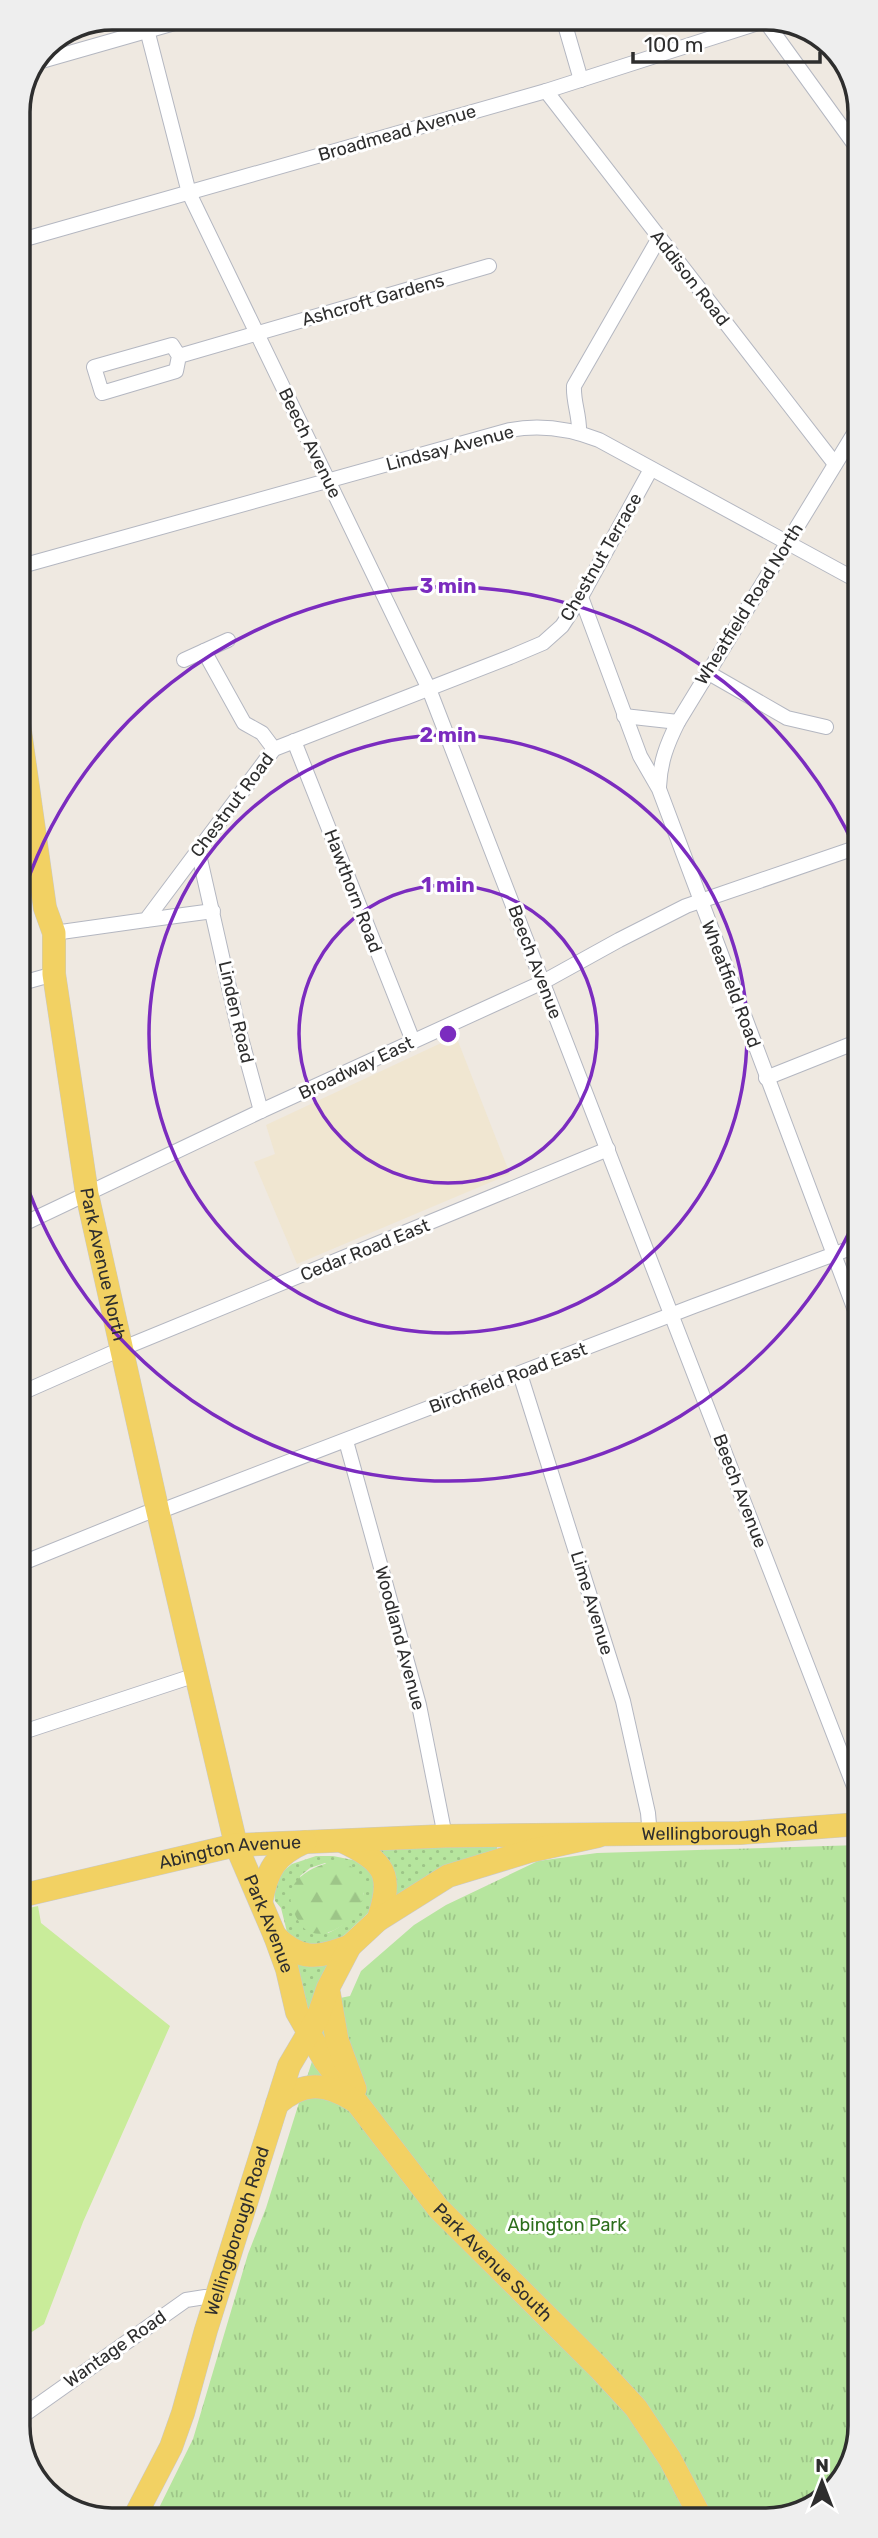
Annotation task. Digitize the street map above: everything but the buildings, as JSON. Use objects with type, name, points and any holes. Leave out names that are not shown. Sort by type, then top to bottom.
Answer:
[{"type":"main road","name":"Park Avenue North","points":[[30,795],[46,908],[54,933],[54,974],[87,1194],[226,1805]]},
{"type":"main road","points":[[226,1805],[245,1832],[254,1838],[270,1842]]},
{"type":"main road","points":[[201,1855],[221,1835],[226,1805]]},
{"type":"main road","name":"Park Avenue","points":[[226,1805],[236,1845],[287,1969],[294,2001]]},
{"type":"main road","name":"Wellingborough Road","points":[[445,1836],[650,1836],[800,1830],[848,1825]]},
{"type":"main road","name":"Abington Avenue","points":[[30,1894],[236,1845],[445,1836]]},
{"type":"main road","name":"Wellingborough Road","points":[[139,2508],[178,2429],[215,2300],[289,2066],[309,2035],[328,1988],[350,1946],[377,1920],[448,1876],[530,1851],[598,1836]]},
{"type":"main road","points":[[340,1840],[370,1856],[380,1865],[386,1878],[386,1887],[377,1920]]},
{"type":"main road","points":[[261,1902],[264,1887],[276,1861],[286,1850],[305,1842]]},
{"type":"main road","points":[[201,1855],[229,1858],[247,1870]]},
{"type":"main road","points":[[275,1936],[302,1955],[331,1953],[350,1946]]},
{"type":"main road","points":[[328,1988],[337,2040],[355,2082],[357,2102]]},
{"type":"main road","points":[[289,2066],[294,2001]]},
{"type":"main road","name":"Park Avenue South","points":[[294,2001],[309,2035],[325,2061],[417,2182],[457,2230],[599,2368],[636,2408],[670,2459],[696,2508]]},
{"type":"main road","points":[[277,2104],[290,2092],[305,2087],[330,2089],[357,2102]]},
{"type":"street","points":[[51,57],[129,30]]},
{"type":"street","name":"Beech Avenue","points":[[147,30],[188,193],[429,689],[848,1770]]},
{"type":"street","points":[[566,30],[581,80]]},
{"type":"street","name":"Broadmead Avenue","points":[[30,238],[546,91],[733,30]]},
{"type":"street","points":[[775,31],[848,135]]},
{"type":"street","name":"Addison Road","points":[[546,91],[835,464]]},
{"type":"street","points":[[579,433],[580,418],[573,395],[574,386],[659,238]]},
{"type":"street","name":"Ashcroft Gardens","points":[[179,356],[489,266]]},
{"type":"street","points":[[172,345],[179,356],[176,371],[102,393],[94,367],[172,345]]},
{"type":"street","name":"Lindsay Avenue","points":[[30,564],[517,429],[536,428],[579,433],[599,440],[848,576]]},
{"type":"street","name":"Wheatfield Road North","points":[[659,789],[660,767],[678,722],[848,443]]},
{"type":"street","name":"Chestnut Terrace","points":[[429,689],[542,643],[562,626],[581,597],[651,469]]},
{"type":"street","name":"Wheatfield Road","points":[[581,597],[624,716],[640,755],[659,789],[848,1292]]},
{"type":"street","points":[[184,660],[228,640]]},
{"type":"street","points":[[204,651],[244,723],[262,733],[274,749]]},
{"type":"street","points":[[707,672],[787,718],[826,727]]},
{"type":"street","name":"Chestnut Road","points":[[146,920],[274,749],[429,689]]},
{"type":"street","points":[[624,716],[678,722]]},
{"type":"street","name":"Hawthorn Road","points":[[294,741],[413,1041]]},
{"type":"street","name":"Linden Road","points":[[198,850],[238,1027],[261,1111]]},
{"type":"street","name":"Broadway East","points":[[30,1221],[543,982],[619,940],[699,901],[848,850]]},
{"type":"street","points":[[54,933],[213,911]]},
{"type":"street","points":[[30,981],[54,974]]},
{"type":"street","points":[[766,1078],[848,1045]]},
{"type":"street","name":"Cedar Road East","points":[[30,1389],[121,1349],[608,1149]]},
{"type":"street","name":"Birchfield Road East","points":[[30,1560],[146,1513],[158,1512],[848,1249]]},
{"type":"street","name":"Lime Avenue","points":[[520,1374],[623,1701],[648,1813],[650,1836]]},
{"type":"street","name":"Woodland Avenue","points":[[346,1441],[419,1705],[445,1836]]},
{"type":"street","points":[[30,1729],[197,1675]]},
{"type":"street","name":"Wantage Road","points":[[30,2411],[186,2300],[205,2297],[215,2300]]},
{"type":"shaded area","points":[[456,1036],[510,1174],[297,1264],[254,1162],[275,1154],[266,1125]]},
{"type":"green space","points":[[497,1844],[497,1853],[392,1904],[370,1847]]},
{"type":"green space","name":"Abington Park","points":[[848,1845],[848,2437],[844,2453],[831,2476],[803,2500],[777,2508],[159,2508],[193,2439],[248,2254],[266,2208],[319,2039],[335,1999],[350,1996],[361,1971],[414,1925],[446,1905],[538,1861],[597,1853]]},
{"type":"green space","points":[[316,1856],[358,1861],[374,1876],[376,1887],[373,1907],[339,1940],[317,1949],[288,1936],[274,1891],[282,1872],[292,1864]],"holes":[[[325,1863],[364,1893],[350,1917],[328,1933],[300,1876],[310,1868]]]},
{"type":"green space","points":[[338,1861],[355,1870],[363,1882],[363,1896],[357,1910],[347,1922],[334,1930],[319,1934],[306,1930],[296,1917],[291,1901],[295,1883],[318,1866]]},
{"type":"green space","points":[[38,1906],[41,1923],[170,2026],[83,2222],[44,2324],[30,2333],[30,1908]]},
{"type":"green space","points":[[295,1962],[318,1967],[333,1964],[309,2017]]}]
